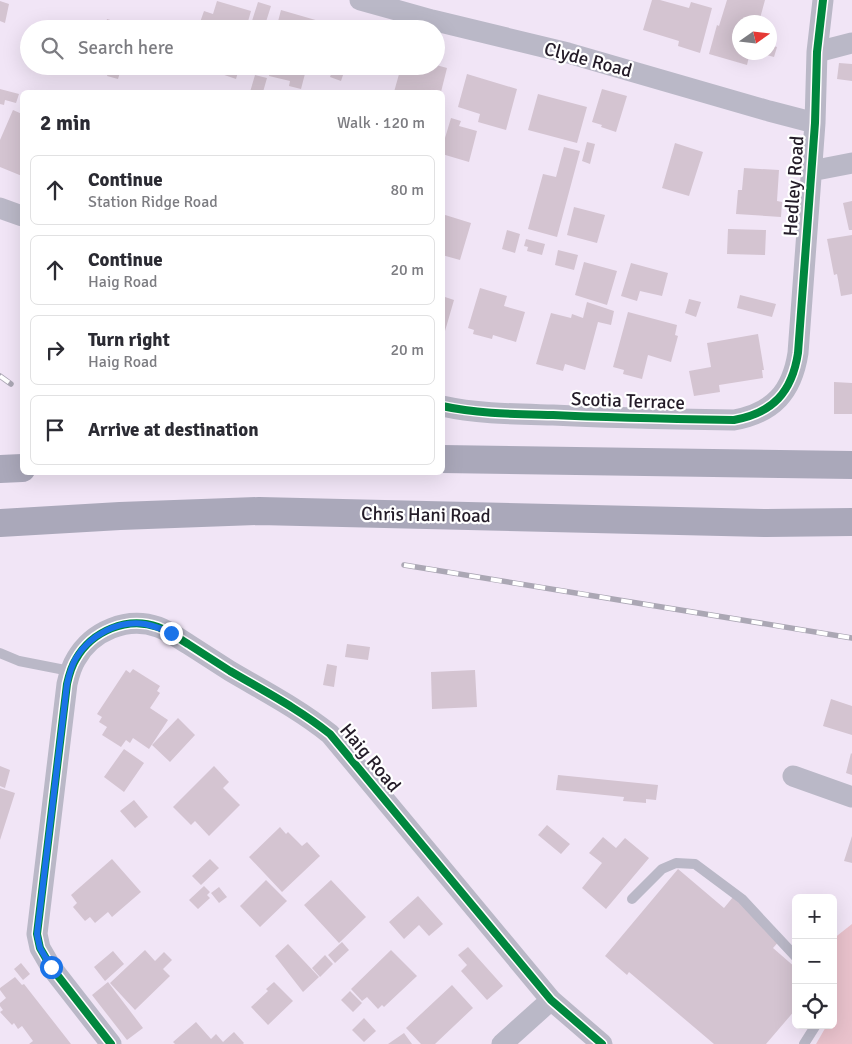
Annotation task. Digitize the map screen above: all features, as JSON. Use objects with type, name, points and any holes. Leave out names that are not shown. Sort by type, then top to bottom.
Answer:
[{"type":"main road","points":[[445,459],[852,465]]},
{"type":"main road","points":[[0,469],[20,468]]},
{"type":"main road","name":"Chris Hani Road","points":[[0,524],[259,511],[767,523],[852,522]]},
{"type":"street","name":"Clyde Road","points":[[360,0],[432,20]]},
{"type":"street","name":"Hedley Road","points":[[794,374],[798,353],[815,123],[817,52],[823,0]]},
{"type":"street","name":"Clyde Road","points":[[445,23],[568,54],[815,123]]},
{"type":"street","points":[[817,52],[852,43]]},
{"type":"street","points":[[811,171],[852,163]]},
{"type":"street","points":[[0,208],[20,215]]},
{"type":"street","name":"Scotia Terrace","points":[[445,407],[500,413],[639,419],[734,420],[759,413],[770,406],[780,397],[794,374]]},
{"type":"street","name":"Haig Road","points":[[69,678],[76,659],[83,648],[104,631],[117,626],[144,624],[158,627],[171,633],[316,722],[330,734],[551,1000],[602,1044]]},
{"type":"street","points":[[69,678],[37,934],[40,948],[51,967],[111,1044]]},
{"type":"street","points":[[794,776],[852,797]]},
{"type":"street","points":[[502,1044],[551,1000]]},
{"type":"lane","points":[[0,654],[69,678]]},
{"type":"lane","points":[[632,899],[662,869],[676,863],[695,864],[742,899],[792,953]]},
{"type":"lane","points":[[804,1044],[813,1029]]},
{"type":"shaded area","points":[[852,924],[852,1044],[816,1044],[825,1029],[837,1029],[837,936]]},
{"type":"building","points":[[652,0],[660,0],[689,8],[691,2],[712,8],[700,53],[678,46],[679,41],[643,30]]},
{"type":"building","points":[[727,0],[765,0],[761,15],[732,15],[732,60],[748,60],[747,65],[709,54],[717,25],[719,26]]},
{"type":"building","points":[[0,1],[9,4],[5,23],[0,21]]},
{"type":"building","points":[[217,1],[251,11],[248,20],[201,20],[204,11],[213,14]]},
{"type":"building","points":[[258,2],[271,6],[267,20],[252,20]]},
{"type":"building","points":[[281,10],[316,20],[278,20]]},
{"type":"building","points":[[839,63],[852,64],[852,81],[837,79]]},
{"type":"building","points":[[445,67],[447,68],[442,90],[395,90],[399,75],[445,75]]},
{"type":"building","points":[[467,74],[517,89],[506,130],[478,122],[480,114],[458,107]]},
{"type":"building","points":[[107,75],[119,75],[118,79]]},
{"type":"building","points":[[224,75],[237,75],[236,79]]},
{"type":"building","points":[[255,75],[267,78],[264,90],[251,90]]},
{"type":"building","points":[[305,75],[301,89],[289,86],[290,81],[269,76]]},
{"type":"building","points":[[331,75],[343,75],[341,81],[330,77]]},
{"type":"building","points":[[0,89],[19,94],[16,103],[5,100],[4,105],[0,104]]},
{"type":"building","points":[[602,89],[627,96],[616,132],[592,122]]},
{"type":"building","points":[[538,94],[587,107],[577,143],[528,130]]},
{"type":"building","points":[[13,110],[20,113],[20,175],[0,167],[0,140]]},
{"type":"building","points":[[451,118],[461,121],[459,126],[477,131],[469,162],[445,155],[445,138]]},
{"type":"building","points":[[587,142],[595,144],[590,164],[582,161]]},
{"type":"building","points":[[675,143],[703,152],[689,196],[662,188]]},
{"type":"building","points":[[564,147],[580,151],[557,237],[528,229],[543,174],[556,177]]},
{"type":"building","points":[[744,168],[779,170],[777,201],[782,202],[781,217],[736,214],[738,190],[742,190]]},
{"type":"building","points":[[852,201],[852,230],[849,230],[843,203]]},
{"type":"building","points":[[574,207],[605,215],[597,243],[567,235]]},
{"type":"building","points":[[445,215],[471,223],[460,260],[445,256]]},
{"type":"building","points":[[728,229],[766,230],[765,255],[727,254]]},
{"type":"building","points":[[507,230],[520,234],[515,253],[502,249]]},
{"type":"building","points":[[852,235],[852,294],[841,296],[837,274],[834,275],[827,239]]},
{"type":"building","points":[[526,239],[545,244],[542,255],[527,251],[528,247],[524,246]]},
{"type":"building","points":[[558,250],[578,255],[574,270],[555,265]]},
{"type":"building","points":[[584,262],[617,271],[607,305],[575,295]]},
{"type":"building","points":[[631,263],[668,273],[662,296],[640,291],[637,301],[621,296]]},
{"type":"building","points":[[480,288],[507,296],[504,306],[525,312],[516,342],[493,335],[492,339],[473,334],[474,330],[468,328]]},
{"type":"building","points":[[740,295],[776,304],[772,317],[737,308]]},
{"type":"building","points":[[445,297],[454,300],[445,331]]},
{"type":"building","points":[[689,299],[701,302],[696,317],[685,313]]},
{"type":"building","points":[[587,302],[614,311],[611,325],[598,322],[585,370],[565,364],[563,371],[536,364],[551,313],[571,318],[572,314],[583,318]]},
{"type":"building","points":[[628,312],[677,325],[675,335],[678,336],[671,362],[648,355],[642,379],[623,374],[624,370],[613,367]]},
{"type":"building","points":[[758,334],[764,370],[762,370],[763,378],[719,385],[720,392],[694,396],[689,371],[711,367],[707,343]]},
{"type":"building","points":[[834,382],[852,383],[852,414],[834,414]]},
{"type":"building","points":[[347,644],[370,647],[368,660],[345,657]]},
{"type":"building","points":[[327,664],[337,666],[334,687],[323,685]]},
{"type":"building","points":[[133,669],[160,686],[157,691],[160,693],[150,708],[168,720],[149,749],[133,738],[130,743],[126,740],[121,747],[102,735],[107,727],[99,722],[102,717],[97,714],[126,670],[130,673]]},
{"type":"building","points":[[475,670],[477,707],[432,709],[431,672]]},
{"type":"building","points":[[831,699],[852,706],[852,735],[823,726]]},
{"type":"building","points":[[178,718],[195,735],[170,762],[152,745]]},
{"type":"building","points":[[124,749],[144,763],[124,792],[104,777]]},
{"type":"building","points":[[852,754],[852,775],[846,773]]},
{"type":"building","points":[[0,766],[10,770],[5,788],[0,786]]},
{"type":"building","points":[[214,766],[229,782],[223,788],[240,805],[209,836],[195,821],[191,825],[173,807]]},
{"type":"building","points":[[558,775],[658,785],[656,800],[646,799],[646,803],[623,801],[624,797],[556,790]]},
{"type":"building","points":[[0,788],[15,793],[0,840]]},
{"type":"building","points":[[134,800],[148,817],[135,828],[120,811]]},
{"type":"building","points":[[547,825],[570,844],[561,854],[538,835]]},
{"type":"building","points":[[280,827],[302,846],[307,842],[320,856],[282,892],[249,857]]},
{"type":"building","points":[[852,836],[852,863],[844,861]]},
{"type":"building","points":[[603,837],[616,848],[625,838],[649,858],[606,909],[582,888],[602,863],[589,853]]},
{"type":"building","points":[[112,859],[141,892],[112,917],[108,912],[95,923],[90,917],[85,921],[73,907],[77,903],[71,895]]},
{"type":"building","points":[[210,859],[219,868],[201,885],[192,876]]},
{"type":"building","points":[[678,869],[724,908],[733,897],[781,939],[773,948],[792,965],[792,1014],[766,1044],[714,1044],[629,972],[627,975],[605,956]]},
{"type":"building","points":[[266,880],[287,901],[260,927],[240,906]]},
{"type":"building","points":[[331,880],[366,917],[339,943],[304,905]]},
{"type":"building","points":[[204,886],[210,892],[207,895],[210,898],[198,909],[189,900]]},
{"type":"building","points":[[219,887],[227,897],[219,903],[211,893]]},
{"type":"building","points":[[418,896],[443,924],[429,936],[419,925],[404,939],[389,922]]},
{"type":"building","points":[[342,942],[349,950],[335,963],[328,955]]},
{"type":"building","points":[[288,944],[319,977],[303,992],[275,956]]},
{"type":"building","points":[[468,947],[503,986],[487,1000],[461,971],[467,965],[458,955]]},
{"type":"building","points":[[145,950],[155,961],[164,952],[172,960],[163,969],[170,976],[135,1010],[110,983]]},
{"type":"building","points":[[391,950],[417,976],[384,1007],[382,1005],[378,1009],[367,997],[362,1001],[351,989]]},
{"type":"building","points":[[113,951],[124,964],[105,981],[94,967]]},
{"type":"building","points":[[325,955],[333,964],[320,977],[312,968]]},
{"type":"building","points":[[21,963],[30,974],[23,980],[14,969]]},
{"type":"building","points":[[15,977],[22,985],[24,984],[71,1044],[29,1044],[33,1041],[22,1026],[18,1029],[14,1023],[12,1025],[0,1012],[3,1010],[0,1003],[6,998],[0,988]]},
{"type":"building","points":[[108,982],[143,1028],[127,1040],[92,995]]},
{"type":"building","points":[[274,982],[293,1001],[268,1025],[251,1007],[268,991],[266,989]]},
{"type":"building","points":[[452,985],[473,1008],[435,1044],[421,1044],[406,1028]]},
{"type":"building","points":[[350,991],[362,1003],[353,1012],[341,1000]]},
{"type":"building","points":[[364,1018],[376,1031],[364,1042],[352,1030]]},
{"type":"building","points":[[196,1022],[211,1039],[216,1034],[223,1042],[234,1032],[244,1043],[175,1044],[173,1042]]},
{"type":"building","points":[[404,1033],[412,1044],[388,1044]]},
{"type":"railway","points":[[0,376],[11,384]]},
{"type":"railway","points":[[404,565],[852,638]]},
{"type":"cycle path","points":[[445,407],[469,411],[512,414],[734,420],[760,412],[778,398],[791,379],[798,353],[815,123],[817,52],[823,0]]},
{"type":"cycle path","points":[[111,1044],[51,967],[40,948],[37,934],[70,671],[76,659],[91,641],[111,628],[134,623],[158,627],[170,633],[294,708],[330,734],[551,1000],[602,1044]]},
{"type":"route","points":[[51,967],[40,948],[37,934],[70,671],[83,648],[104,631],[117,626],[144,624],[158,627],[171,633]]}]
